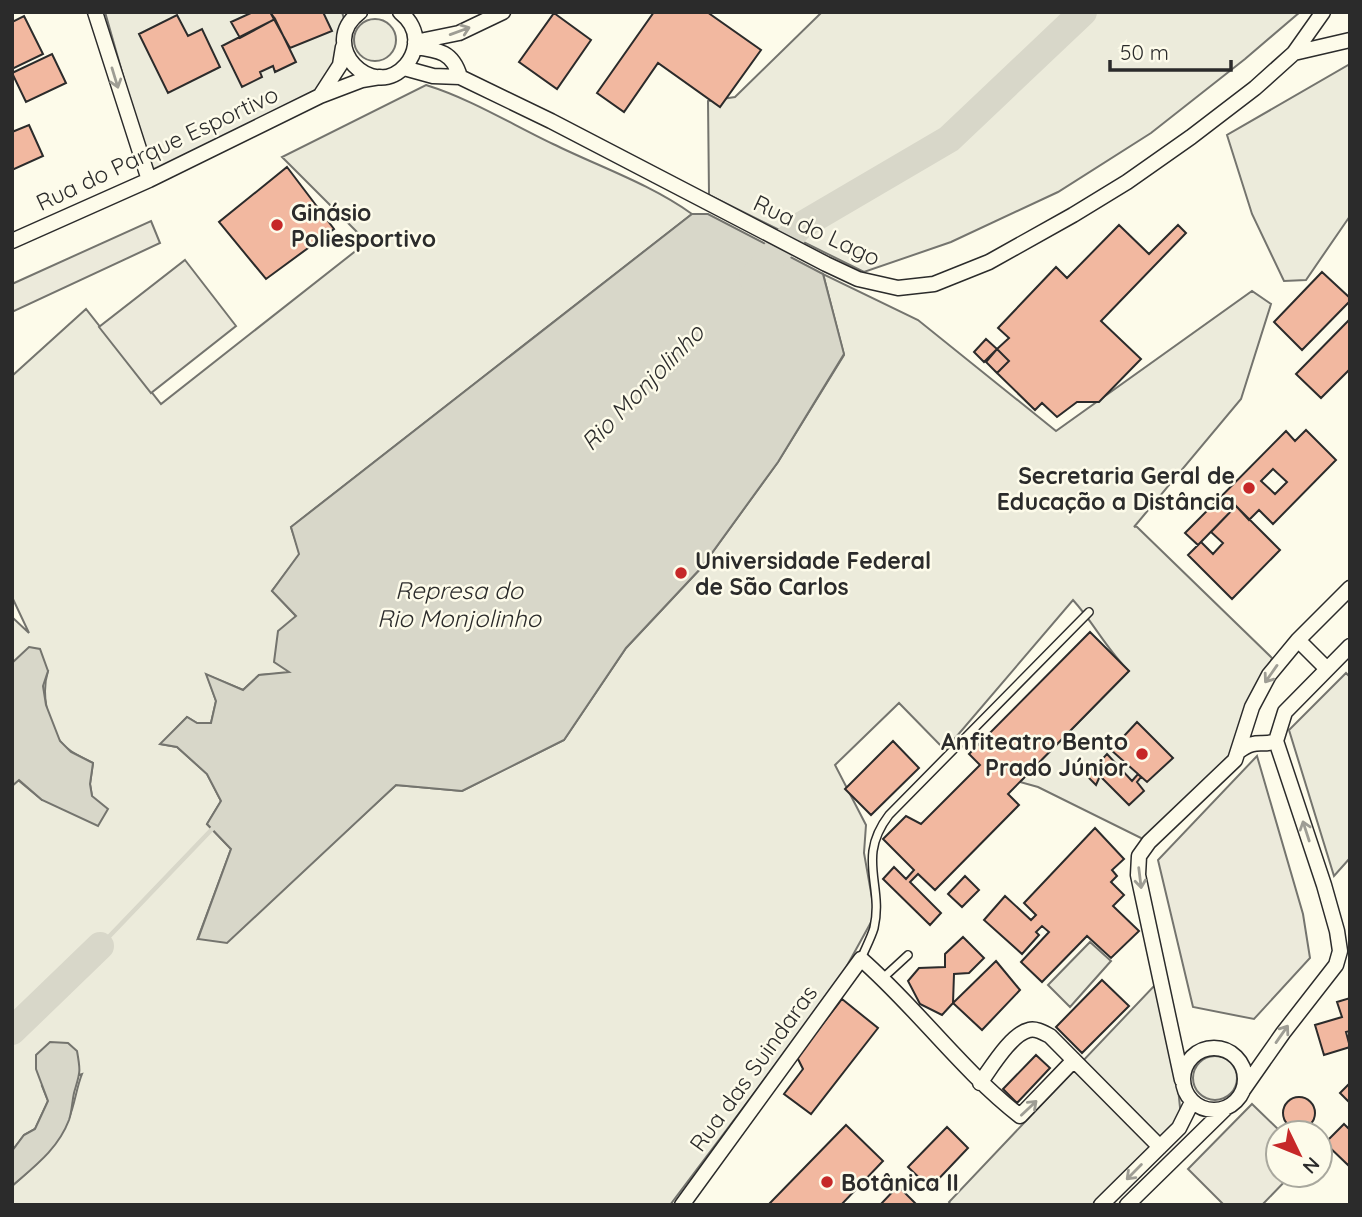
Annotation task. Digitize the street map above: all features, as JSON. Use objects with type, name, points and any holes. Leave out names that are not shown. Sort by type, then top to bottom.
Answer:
[{"type":"street","points":[[95,12],[149,180]]},
{"type":"street","points":[[400,12],[411,24],[415,44],[411,58],[404,68]]},
{"type":"street","points":[[415,44],[459,33],[503,12]]},
{"type":"street","name":"Rua do Lago","points":[[404,68],[433,76],[460,78],[551,121],[826,264],[858,279],[898,288],[934,284],[989,262],[1127,182],[1255,88],[1294,53],[1323,12]]},
{"type":"street","points":[[320,96],[340,65],[344,35],[354,14]]},
{"type":"street","points":[[1294,53],[1350,40]]},
{"type":"street","points":[[415,44],[439,50],[456,63],[460,78]]},
{"type":"street","points":[[344,45],[352,64],[360,71],[380,78]]},
{"type":"street","name":"Rua do Parque Esportivo","points":[[12,241],[149,180],[320,96],[362,80],[390,76],[404,68]]},
{"type":"street","points":[[1226,1109],[1205,1110],[1192,1102],[1182,1080],[1138,875],[1139,856],[1149,842],[1235,760],[1252,707],[1269,676],[1298,640],[1350,588]]},
{"type":"street","points":[[1298,640],[1327,669]]},
{"type":"street","points":[[1127,1205],[1236,1101],[1283,1033],[1336,965],[1340,951],[1337,931],[1276,741],[1285,712],[1350,646]]},
{"type":"street","points":[[1239,751],[1251,743],[1276,741]]},
{"type":"street","points":[[861,959],[883,978],[980,1083],[1020,1116],[1073,1061]]},
{"type":"street","name":"Rua das Suindaras","points":[[682,1205],[861,959]]},
{"type":"street","points":[[980,1083],[1009,1043],[1028,1030],[1037,1030],[1050,1036],[1160,1147]]},
{"type":"street","points":[[1182,1080],[1184,1070],[1195,1054],[1204,1049],[1224,1050],[1240,1062],[1245,1081],[1243,1090]]},
{"type":"street","points":[[1101,1205],[1179,1128],[1192,1102]]},
{"type":"lane","points":[[861,959],[873,928],[875,903],[872,853],[879,828],[1089,612]]},
{"type":"lane","points":[[883,978],[908,955]]},
{"type":"shaded area","points":[[105,12],[342,12],[348,32],[323,90],[151,174]]},
{"type":"shaded area","points":[[822,12],[1300,12],[1151,133],[1058,192],[951,242],[864,272],[709,195],[708,101],[735,97]]},
{"type":"shaded area","points":[[375,19],[390,25],[396,40],[390,55],[375,61],[360,55],[354,40],[360,25]]},
{"type":"shaded area","points":[[1350,64],[1350,216],[1306,280],[1284,281],[1252,214],[1227,135]]},
{"type":"shaded area","points":[[426,85],[475,105],[642,185],[692,214],[291,527],[300,554],[272,591],[296,616],[290,673],[259,675],[243,690],[207,675],[216,701],[211,723],[197,723],[187,717],[161,744],[177,747],[207,774],[221,801],[207,824],[231,849],[198,938],[346,831],[396,785],[462,791],[564,740],[626,648],[701,568],[778,462],[844,355],[823,274],[918,320],[1056,431],[1252,291],[1271,304],[1241,399],[1134,527],[1136,526],[1272,658],[1239,751],[1149,842],[1038,787],[1020,782],[1129,671],[1073,600],[945,750],[899,703],[835,765],[866,825],[864,853],[875,915],[838,982],[670,1205],[12,1205],[12,1186],[59,1138],[71,1113],[82,1074],[42,1086],[48,1101],[35,1129],[24,1135],[12,1151],[12,786],[18,780],[42,800],[92,796],[90,784],[93,763],[67,748],[55,733],[45,698],[48,671],[15,661],[12,663],[12,617],[29,633],[12,597],[12,376],[86,309],[161,404],[367,242],[282,157]]},
{"type":"shaded area","points":[[151,221],[160,243],[12,312],[12,284]]},
{"type":"shaded area","points":[[185,260],[236,326],[151,393],[99,327]]},
{"type":"shaded area","points":[[1346,673],[1350,677],[1350,858],[1334,876],[1289,730]]},
{"type":"shaded area","points":[[1257,756],[1303,914],[1310,958],[1254,1019],[1193,1007],[1158,860]]},
{"type":"shaded area","points":[[1090,942],[1111,961],[1070,1007],[1048,985]]},
{"type":"shaded area","points":[[1155,985],[1178,1088],[1181,1117],[1093,1205],[951,1205],[949,1202]]},
{"type":"shaded area","points":[[1215,1056],[1231,1062],[1237,1078],[1231,1094],[1215,1100],[1199,1094],[1193,1078],[1199,1062]]},
{"type":"shaded area","points":[[1252,1104],[1268,1119],[1264,1119],[1264,1189],[1277,1189],[1262,1205],[1224,1205],[1188,1169]]},
{"type":"water","name":"Represa do Rio Monjolinho","points":[[692,214],[708,214],[823,274],[844,354],[778,462],[701,568],[626,648],[564,740],[462,791],[396,785],[227,943],[198,939],[231,849],[207,824],[221,801],[207,774],[177,747],[160,744],[187,717],[197,723],[211,723],[216,701],[206,674],[243,690],[259,675],[289,672],[274,662],[278,631],[296,616],[272,591],[299,554],[291,527]]},
{"type":"water","points":[[29,647],[40,649],[48,671],[43,686],[46,705],[60,741],[71,752],[93,763],[90,784],[92,796],[108,809],[98,826],[42,800],[19,780],[12,786],[12,663]]},
{"type":"water","points":[[50,1042],[68,1043],[77,1051],[79,1072],[70,1117],[59,1140],[12,1186],[12,1151],[24,1135],[35,1129],[48,1101],[36,1069],[36,1055]]},
{"type":"building","points":[[253,12],[270,12],[275,19],[240,38],[231,22]]},
{"type":"building","points":[[270,12],[323,12],[332,31],[290,48]]},
{"type":"building","points":[[654,12],[707,12],[761,50],[720,107],[658,63],[624,112],[597,93]]},
{"type":"building","points":[[554,13],[591,40],[557,89],[519,62]]},
{"type":"building","points":[[177,15],[188,36],[202,29],[220,67],[168,93],[139,34]]},
{"type":"building","points":[[24,16],[43,54],[12,69],[12,22]]},
{"type":"building","points":[[275,19],[296,62],[275,72],[273,66],[260,72],[262,77],[242,87],[222,46]]},
{"type":"building","points":[[52,54],[66,83],[26,102],[12,73]]},
{"type":"building","points":[[29,125],[43,156],[12,170],[12,132]]},
{"type":"building","name":"Ginásio Poliesportivo","points":[[287,167],[334,229],[266,279],[219,222]]},
{"type":"building","points":[[1119,225],[1149,254],[1178,225],[1186,233],[1101,321],[1141,359],[1099,402],[1077,402],[1057,417],[1042,403],[1035,410],[997,373],[1009,361],[997,349],[1009,338],[998,328],[1056,267],[1067,278]]},
{"type":"building","points":[[1322,272],[1350,301],[1302,350],[1274,322]]},
{"type":"building","points":[[1350,319],[1350,369],[1321,398],[1296,374]]},
{"type":"building","points":[[986,339],[997,349],[984,362],[974,352]]},
{"type":"building","points":[[997,349],[1009,361],[997,373],[986,362]]},
{"type":"building","name":"Secretaria Geral de Educação a Distância","points":[[1306,430],[1336,460],[1273,524],[1259,510],[1249,520],[1236,506],[1198,545],[1185,533],[1286,431],[1295,441]],"holes":[[[1273,469],[1287,482],[1275,494],[1261,481]]]},
{"type":"building","points":[[1236,506],[1280,550],[1232,599],[1188,555],[1201,542],[1213,554],[1223,543],[1211,532]]},
{"type":"building","points":[[1090,632],[1129,671],[1008,794],[1019,805],[935,890],[918,874],[910,882],[941,913],[930,925],[883,879],[894,867],[906,879],[914,870],[883,839],[906,816],[921,824],[980,765],[969,754]]},
{"type":"building","name":"Anfiteatro Bento Prado Júnior","points":[[1137,722],[1173,758],[1147,782],[1111,750]]},
{"type":"building","points":[[893,741],[919,768],[871,815],[845,789]]},
{"type":"building","points":[[1107,754],[1132,781],[1138,774],[1141,777],[1137,782],[1144,791],[1129,805],[1100,776],[1096,785],[1087,776]]},
{"type":"building","points":[[1095,828],[1124,859],[1112,870],[1117,876],[1111,882],[1124,895],[1113,906],[1139,931],[1111,958],[1087,936],[1042,982],[1021,962],[1049,932],[1042,926],[1036,932],[1039,935],[1022,954],[984,920],[1005,896],[1031,920],[1036,915],[1024,903]]},
{"type":"building","points":[[965,876],[979,890],[962,907],[948,894]]},
{"type":"building","points":[[963,937],[984,958],[969,973],[954,974],[953,1003],[942,1015],[920,1004],[908,981],[919,968],[945,967],[945,954]]},
{"type":"building","points":[[996,961],[1020,990],[982,1030],[953,1003]]},
{"type":"building","points":[[1102,980],[1129,1006],[1082,1053],[1056,1027]]},
{"type":"building","points":[[1350,998],[1350,1031],[1346,1032],[1350,1047],[1324,1055],[1315,1025],[1342,1017],[1337,1002]]},
{"type":"building","points":[[842,999],[878,1028],[811,1114],[784,1094],[803,1069],[797,1057]]},
{"type":"building","points":[[1036,1055],[1050,1068],[1017,1103],[1003,1089]]},
{"type":"building","points":[[1350,1083],[1350,1103],[1340,1093]]},
{"type":"building","points":[[1293,1098],[1305,1098],[1314,1107],[1314,1119],[1284,1119],[1284,1107]]},
{"type":"building","points":[[1344,1124],[1350,1130],[1348,1165],[1334,1152],[1334,1134]]},
{"type":"building","name":"Botânica II","points":[[846,1125],[883,1161],[841,1205],[772,1205],[770,1203]]},
{"type":"building","points":[[947,1127],[968,1148],[930,1188],[908,1167]]},
{"type":"building","points":[[898,1186],[917,1205],[880,1205]]},
{"type":"waterway","name":"Rio Monjolinho","points":[[753,278],[799,227],[949,139],[1083,12]]},
{"type":"waterway","points":[[100,946],[216,825]]},
{"type":"waterway","name":"Rio Monjolinho","points":[[12,1031],[100,946]]},
{"type":"place","name":"Ginásio Poliesportivo","points":[[277,225]]},
{"type":"place","name":"Secretaria Geral de Educação a Distância","points":[[1249,488]]},
{"type":"place","name":"Universidade Federal de São Carlos","points":[[681,573]]},
{"type":"place","name":"Anfiteatro Bento Prado Júnior","points":[[1142,754]]},
{"type":"place","name":"Botânica II","points":[[827,1182]]}]
